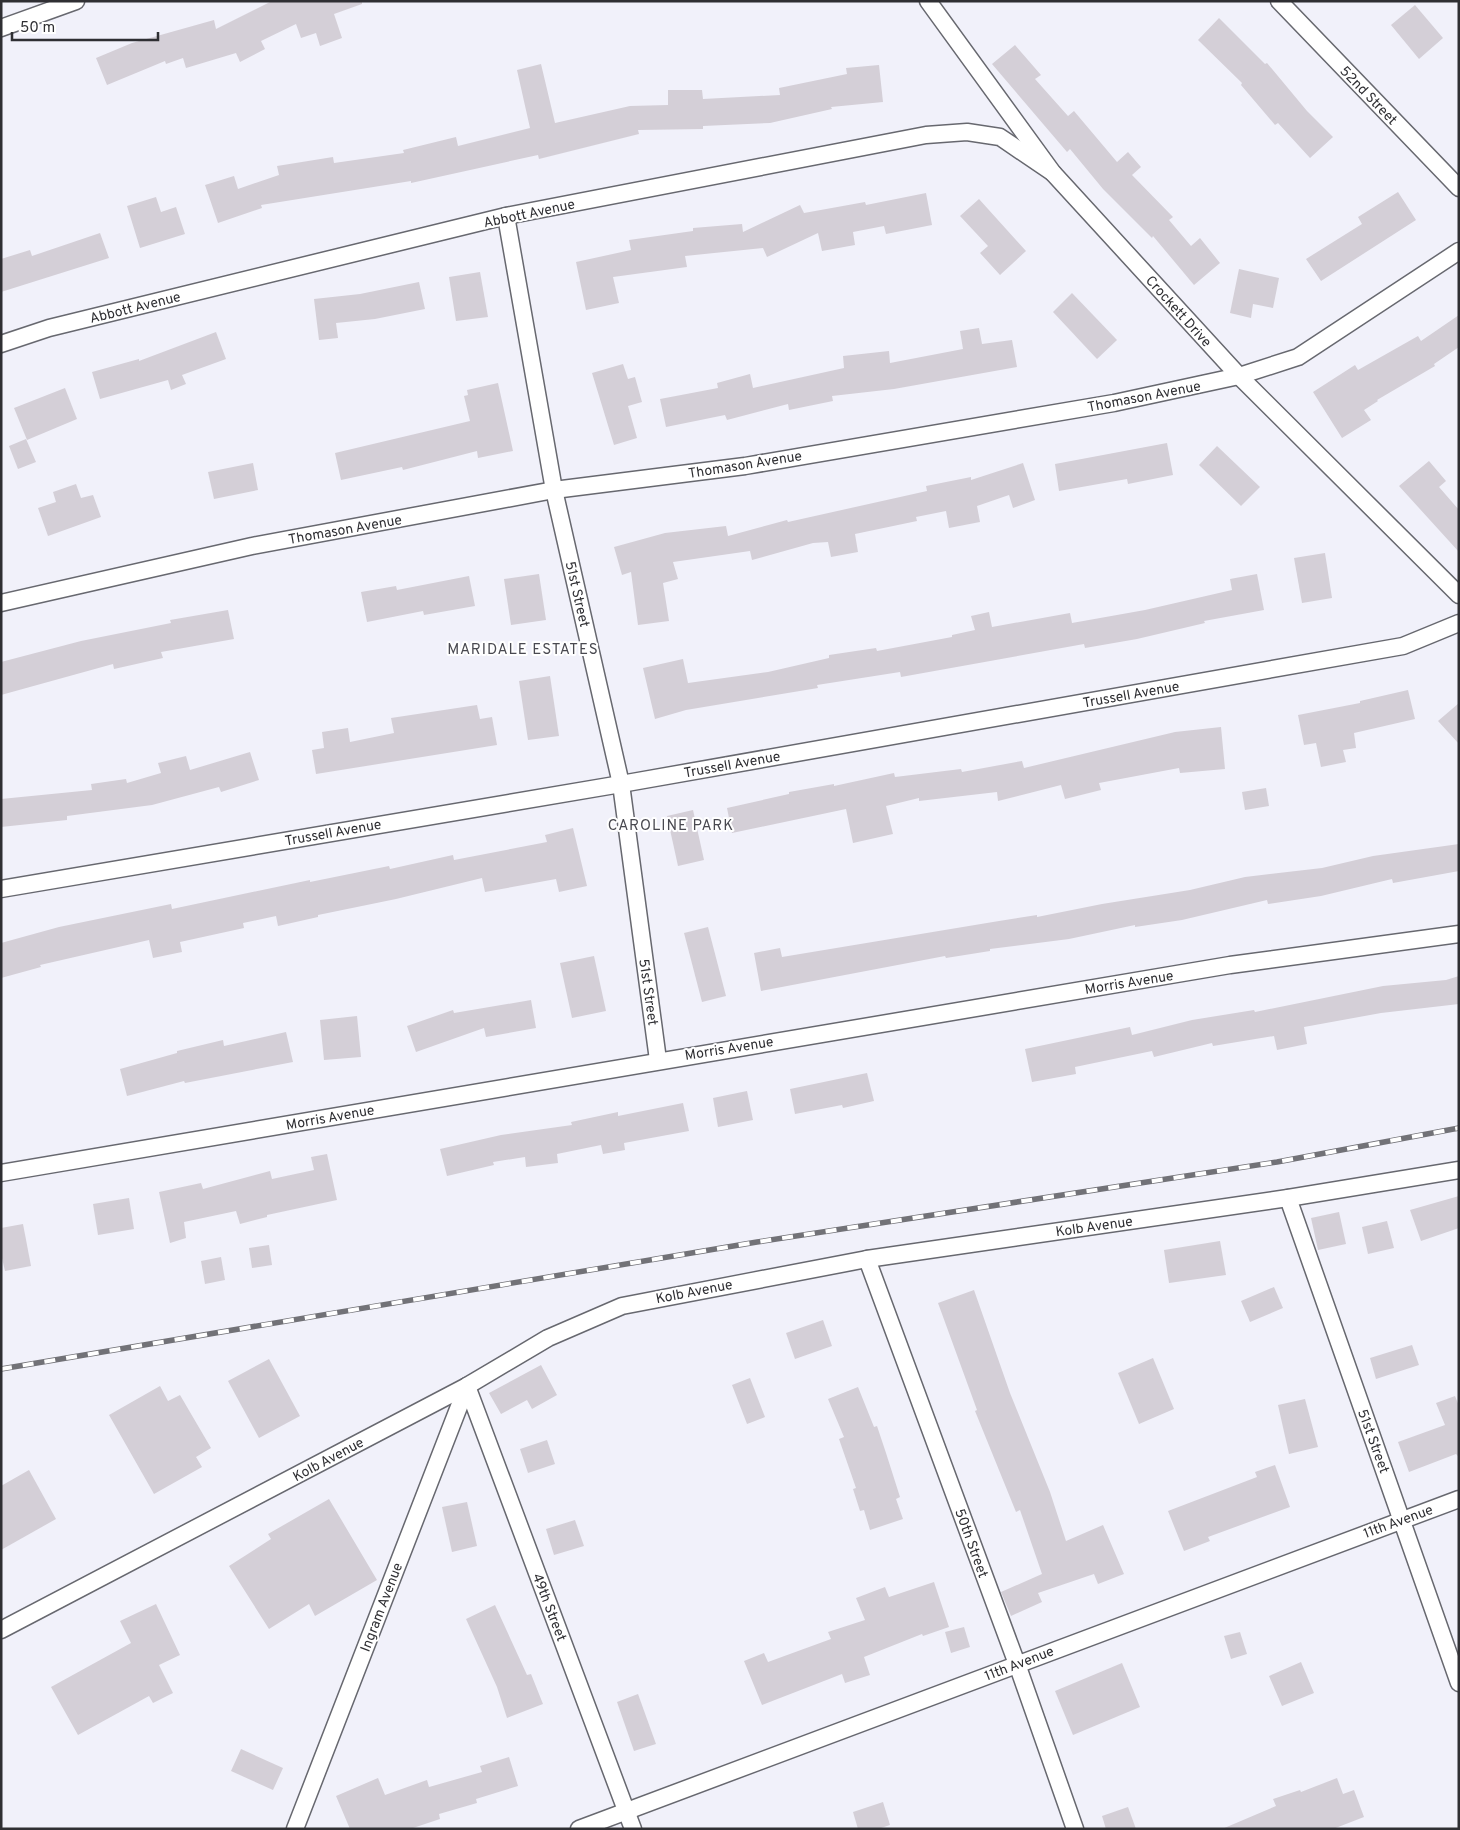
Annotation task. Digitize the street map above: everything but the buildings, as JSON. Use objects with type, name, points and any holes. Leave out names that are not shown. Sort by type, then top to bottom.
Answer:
[{"type":"street","points":[[1,28],[34,8],[76,1]]},
{"type":"street","name":"Crockett Drive","points":[[928,1],[1054,173],[1239,376],[1459,595]]},
{"type":"street","name":"52nd Street","points":[[1279,1],[1459,188]]},
{"type":"street","name":"Abbott Avenue","points":[[1,344],[49,328],[506,216],[926,135],[967,132],[1000,137],[1054,173]]},
{"type":"street","name":"51st Street","points":[[506,216],[554,490],[621,784],[658,1060]]},
{"type":"street","name":"Thomason Avenue","points":[[1,603],[252,546],[554,490],[745,466],[1114,403],[1239,376],[1298,357],[1459,251]]},
{"type":"street","name":"Trussell Avenue","points":[[1,888],[621,784],[1403,646],[1459,623]]},
{"type":"street","name":"Morris Avenue","points":[[1,1173],[658,1060],[1230,965],[1459,934]]},
{"type":"street","name":"Kolb Avenue","points":[[1,1630],[467,1386],[548,1338],[622,1306],[867,1259],[1288,1198],[1459,1170]]},
{"type":"street","name":"51st Street","points":[[1288,1198],[1459,1683]]},
{"type":"street","name":"50th Street","points":[[867,1259],[1017,1664],[1075,1829]]},
{"type":"street","name":"49th Street","points":[[467,1386],[633,1829]]},
{"type":"street","name":"Ingram Avenue","points":[[295,1829],[467,1386]]},
{"type":"street","name":"11th Avenue","points":[[580,1829],[626,1810],[1459,1499]]},
{"type":"railway","points":[[1,1369],[757,1242],[1277,1162],[1459,1128]]},
{"type":"district","name":"MARIDALE ESTATES","points":[[523,649]]},
{"type":"district","name":"CAROLINE PARK","points":[[671,825]]}]
